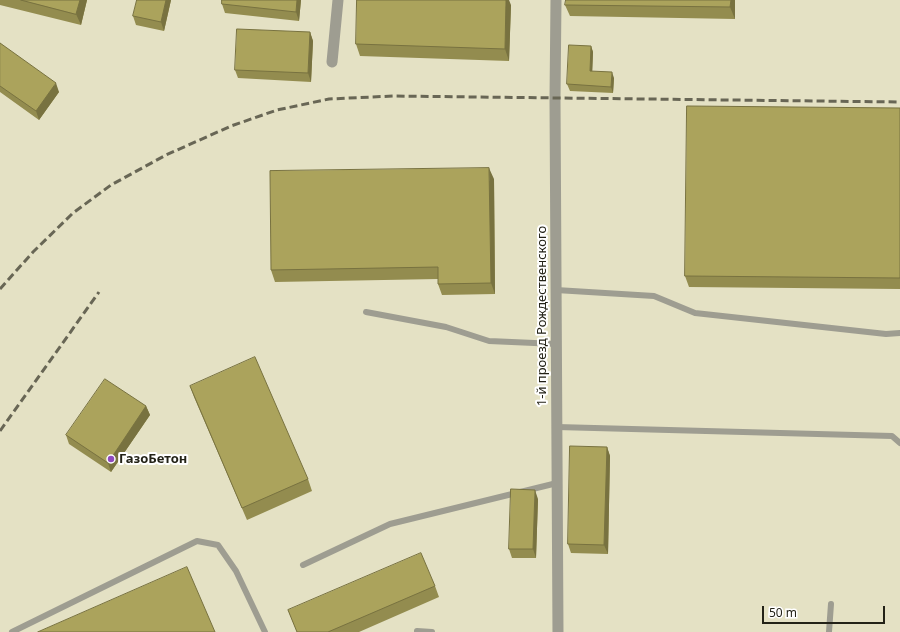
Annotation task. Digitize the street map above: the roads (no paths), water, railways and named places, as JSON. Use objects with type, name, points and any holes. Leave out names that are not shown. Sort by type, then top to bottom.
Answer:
[{"type":"street","points":[[332,62],[338,0]]},
{"type":"street","name":"1-й проезд Рождественского","points":[[556,0],[558,632]]},
{"type":"lane","points":[[556,290],[654,296],[695,313],[791,322],[886,334],[900,333]]},
{"type":"lane","points":[[366,312],[446,327],[489,341],[557,344]]},
{"type":"lane","points":[[557,426],[892,436],[900,443]]},
{"type":"lane","points":[[303,565],[390,524],[557,482]]},
{"type":"lane","points":[[12,632],[197,541],[218,545],[236,571],[265,632]]},
{"type":"lane","points":[[829,632],[831,604]]},
{"type":"lane","points":[[417,631],[432,632]]},
{"type":"railway","points":[[0,289],[33,252],[73,213],[111,185],[166,155],[231,126],[277,110],[329,99],[393,96],[900,102]]},
{"type":"railway","points":[[0,431],[99,292]]},
{"type":"place","name":"ГазоБетон","points":[[111,459]]}]
